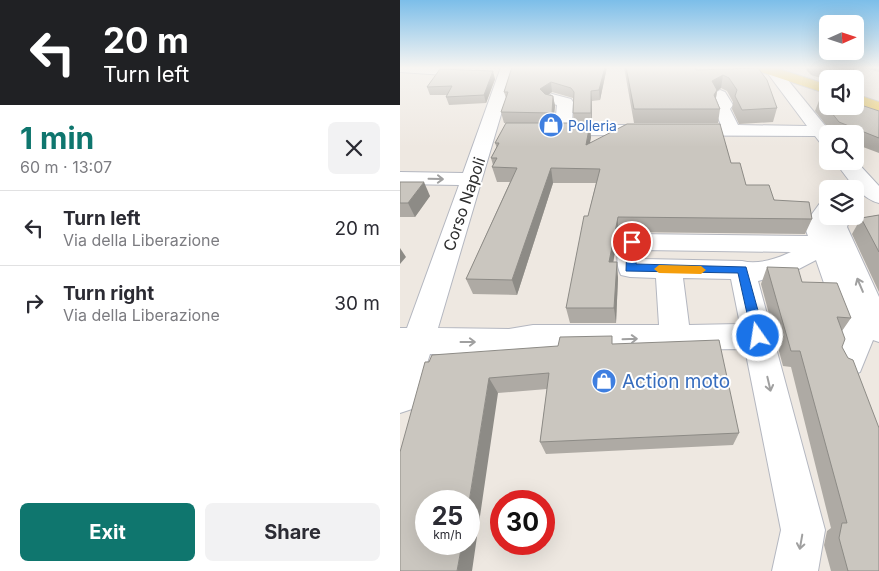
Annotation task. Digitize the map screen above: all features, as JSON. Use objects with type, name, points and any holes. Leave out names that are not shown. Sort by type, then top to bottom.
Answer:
[{"type":"main road","points":[[864,102],[879,107]]},
{"type":"street","name":"Corso Napoli","points":[[400,397],[410,341],[440,273],[472,179],[498,130],[503,94]]},
{"type":"street","points":[[788,94],[819,131]]},
{"type":"street","points":[[720,95],[726,105],[722,108],[732,132]]},
{"type":"street","points":[[552,99],[565,102],[563,130]]},
{"type":"street","points":[[535,130],[732,132],[819,136]]},
{"type":"street","points":[[851,170],[868,193]]},
{"type":"street","points":[[400,178],[472,179]]},
{"type":"street","points":[[795,571],[803,530],[742,270],[630,268],[632,242],[826,225]]},
{"type":"street","points":[[743,273],[760,272],[804,258],[836,225]]},
{"type":"street","points":[[837,225],[879,330]]},
{"type":"street","points":[[837,225],[858,338],[849,362]]},
{"type":"street","points":[[669,270],[675,338]]},
{"type":"street","points":[[410,341],[509,342],[533,338],[758,336]]},
{"type":"building","points":[[448,94],[485,94],[484,95],[446,97]]},
{"type":"building","points":[[507,94],[545,94],[553,96],[552,113],[501,112]]},
{"type":"building","points":[[574,94],[591,94],[591,113],[573,113]]},
{"type":"building","points":[[631,94],[715,94],[720,109],[634,109]]},
{"type":"building","points":[[736,94],[772,94],[777,108],[742,110],[735,96]]},
{"type":"building","points":[[864,106],[879,111],[879,138],[864,132],[864,125],[846,125],[839,122],[833,115],[864,115]]},
{"type":"building","points":[[506,123],[590,123],[586,145],[627,124],[720,124],[731,163],[740,163],[746,185],[769,185],[774,200],[809,202],[812,219],[618,217],[609,262],[617,262],[614,308],[566,308],[584,216],[588,216],[600,169],[551,168],[512,280],[466,279],[517,168],[492,167],[497,158],[491,158],[499,143],[495,143]]},
{"type":"building","points":[[400,182],[424,182],[408,203],[400,203]]},
{"type":"building","points":[[879,215],[879,252],[864,224],[864,218]]},
{"type":"building","points":[[767,267],[798,268],[802,282],[837,283],[851,318],[837,317],[845,339],[842,347],[848,358],[853,360],[879,428],[879,571],[848,571],[839,538],[842,523],[847,523],[800,351],[791,351]]},
{"type":"building","points":[[612,336],[612,344],[719,340],[739,433],[540,442],[549,373],[489,378],[471,490],[415,490],[415,555],[460,555],[457,571],[400,571],[400,452],[425,362],[429,362],[432,355],[558,346],[560,337]]},
{"type":"slow traffic","points":[[659,269],[701,270]]},
{"type":"place","name":"Polleria","points":[[551,125]]},
{"type":"place","name":"Action moto","points":[[604,381]]},
{"type":"route","points":[[632,242],[630,268],[742,270],[758,336]]}]
